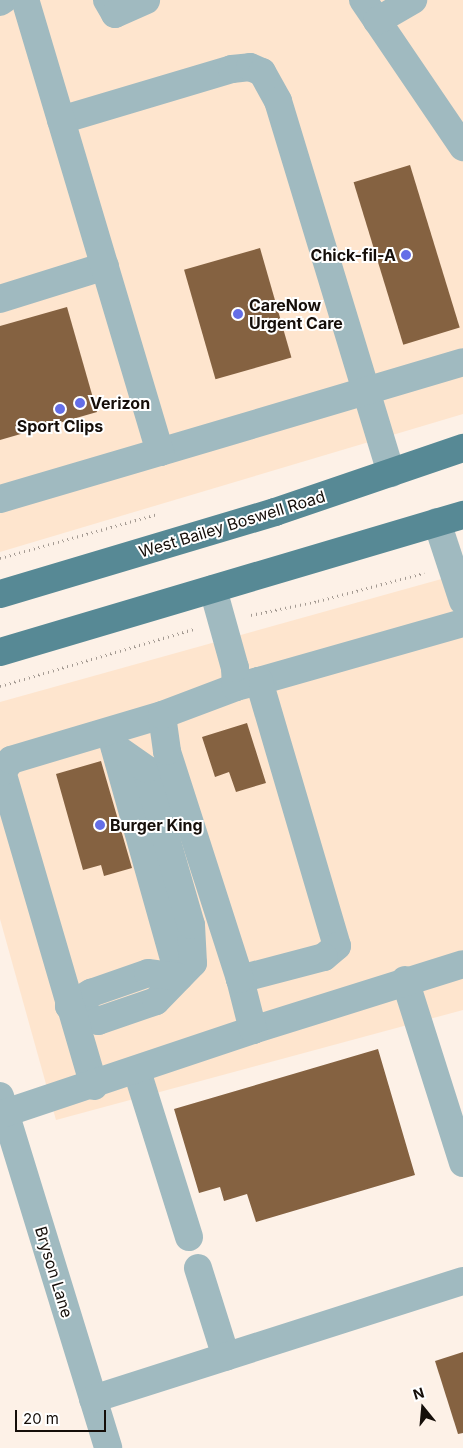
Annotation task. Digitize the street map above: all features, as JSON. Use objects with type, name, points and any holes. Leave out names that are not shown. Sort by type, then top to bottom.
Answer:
[{"type":"main road","name":"West Bailey Boswell Road","points":[[0,594],[276,512],[463,448]]},
{"type":"main road","points":[[0,652],[463,515]]},
{"type":"street","points":[[26,0],[160,452]]},
{"type":"street","points":[[107,0],[115,14],[146,0]]},
{"type":"street","points":[[413,0],[370,10],[463,147]]},
{"type":"street","points":[[61,120],[232,70],[250,67],[262,72],[278,101],[391,473]]},
{"type":"street","points":[[0,299],[105,266]]},
{"type":"street","points":[[0,499],[463,362]]},
{"type":"street","points":[[437,522],[463,601]]},
{"type":"street","points":[[213,589],[235,668],[248,684],[336,946],[324,957],[240,979]]},
{"type":"street","points":[[94,1086],[2,772],[11,760],[112,739],[162,715],[248,684],[463,623]]},
{"type":"street","points":[[162,715],[167,751],[240,979],[253,1030]]},
{"type":"street","points":[[69,1006],[98,1021],[156,1001],[179,977],[112,739]]},
{"type":"street","points":[[3,1104],[94,1086],[253,1030],[405,980],[463,964]]},
{"type":"street","points":[[405,980],[463,1164]]},
{"type":"street","points":[[137,1071],[188,1237]]},
{"type":"street","name":"Bryson Lane","points":[[3,1104],[108,1448]]},
{"type":"street","points":[[198,1268],[226,1357]]},
{"type":"street","points":[[93,1399],[463,1281]]},
{"type":"shaded area","points":[[0,0],[463,0],[463,414],[0,552]]},
{"type":"shaded area","points":[[463,573],[463,1010],[56,1120],[0,919],[0,702]]},
{"type":"building","name":"Chick-fil-A","points":[[410,165],[460,328],[403,345],[354,182]]},
{"type":"building","name":"CareNow Urgent Care","points":[[260,248],[291,358],[215,379],[184,270]]},
{"type":"building","points":[[67,307],[97,412],[0,440],[0,326]]},
{"type":"building","points":[[247,723],[266,783],[236,792],[229,772],[215,777],[202,737]]},
{"type":"building","name":"Burger King","points":[[101,761],[132,868],[104,876],[101,865],[83,870],[56,774]]},
{"type":"building","points":[[378,1049],[415,1175],[256,1222],[247,1194],[224,1201],[220,1187],[199,1193],[174,1109]]},
{"type":"building","points":[[463,1352],[463,1433],[458,1434],[435,1361]]},
{"type":"place","name":"Chick-fil-A","points":[[406,255]]},
{"type":"place","name":"CareNow Urgent Care","points":[[238,314]]},
{"type":"place","name":"Verizon","points":[[80,403]]},
{"type":"place","name":"Sport Clips","points":[[60,409]]},
{"type":"place","name":"Burger King","points":[[100,825]]}]
